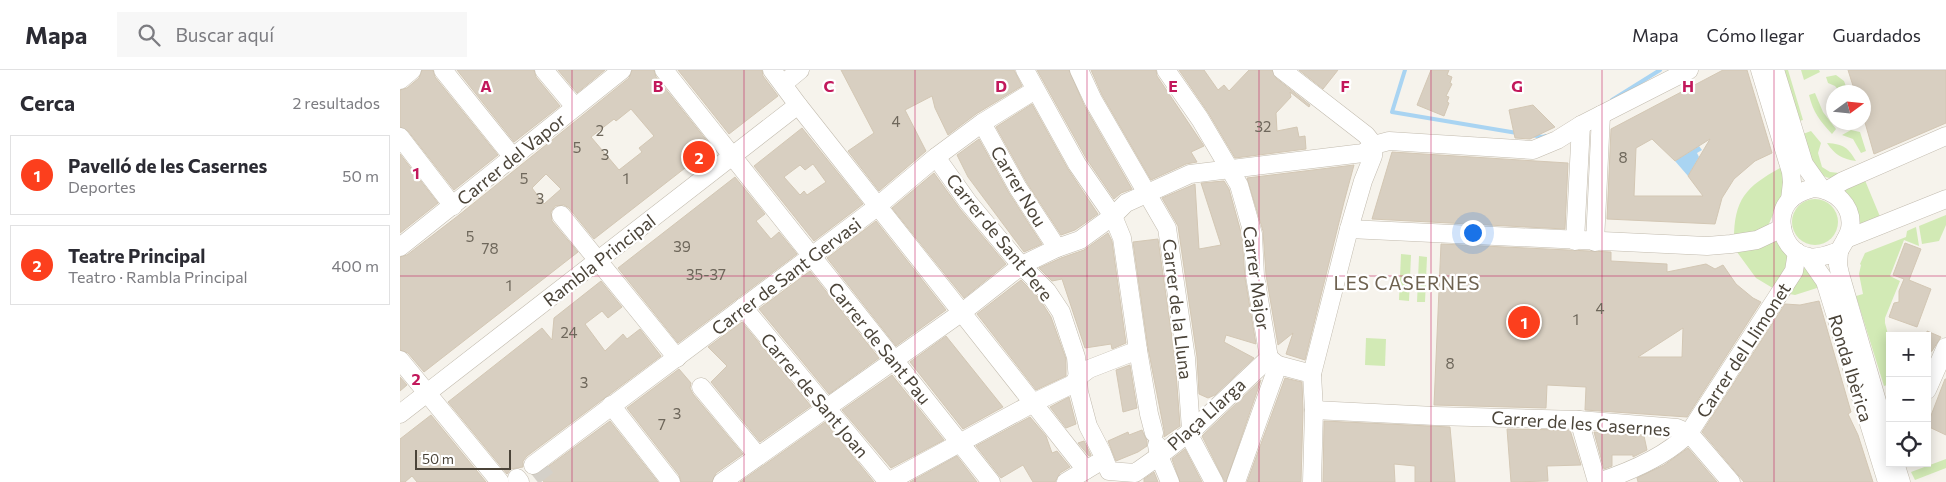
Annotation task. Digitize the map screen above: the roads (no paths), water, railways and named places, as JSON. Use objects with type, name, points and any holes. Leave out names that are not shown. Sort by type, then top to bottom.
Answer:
[{"type":"street","points":[[400,80],[412,70]]},
{"type":"street","points":[[443,70],[512,156]]},
{"type":"street","points":[[544,70],[575,107]]},
{"type":"street","name":"Carrer del Vapor","points":[[400,247],[622,70]]},
{"type":"street","name":"Carrer de Sant Pau","points":[[664,70],[991,482]]},
{"type":"street","points":[[772,70],[1086,470]]},
{"type":"street","points":[[783,84],[800,70]]},
{"type":"street","points":[[1025,70],[1077,164],[1108,210],[1122,238],[1149,414],[1156,443],[1170,482]]},
{"type":"street","name":"Carrer de la Lluna","points":[[1080,70],[1093,100],[1149,193],[1167,228],[1186,358],[1189,432]]},
{"type":"street","name":"Carrer Major","points":[[1166,70],[1200,119],[1238,185],[1253,234],[1255,276],[1274,361]]},
{"type":"street","points":[[1282,70],[1370,140],[1533,150],[1557,140],[1689,70]]},
{"type":"street","points":[[1760,70],[1791,172],[1790,200],[1783,213],[1782,228],[1785,238],[1803,255],[1826,256],[1843,245],[1946,199]]},
{"type":"street","points":[[1775,70],[1804,164],[1824,189],[1843,201],[1848,210],[1851,220],[1850,230],[1843,245]]},
{"type":"street","name":"Carrer de Sant Gervasi","points":[[535,464],[878,206],[936,157],[982,124],[1035,90]]},
{"type":"street","name":"Rambla Principal","points":[[400,414],[798,105]]},
{"type":"street","points":[[1595,242],[1601,115]]},
{"type":"street","name":"Carrer Nou","points":[[982,124],[1018,188],[1057,248]]},
{"type":"street","points":[[1575,241],[1581,126]]},
{"type":"street","points":[[1790,200],[1800,192],[1813,188],[1824,189],[1946,136]]},
{"type":"street","points":[[400,138],[453,206]]},
{"type":"street","points":[[722,482],[1022,265],[1057,248],[1080,240],[1108,210],[1190,174],[1363,153],[1370,140]]},
{"type":"street","points":[[1312,482],[1314,410],[1312,374],[1349,229],[1363,181],[1373,156],[1370,140]]},
{"type":"street","name":"Carrer de Sant Pere","points":[[936,157],[968,202],[1047,291],[1060,312],[1076,357],[1077,378],[1088,426],[1104,460]]},
{"type":"street","points":[[561,215],[677,358]]},
{"type":"street","points":[[1349,229],[1595,242],[1721,245],[1757,240],[1782,228]]},
{"type":"street","name":"Ronda Ibèrica","points":[[1843,245],[1838,264],[1840,274],[1884,409],[1886,422]]},
{"type":"street","name":"Ronda Ibèrica","points":[[1803,255],[1825,281],[1887,482]]},
{"type":"street","name":"Carrer del Llimonet","points":[[1588,482],[1597,482],[1621,475],[1645,463],[1682,440],[1689,433],[1803,255]]},
{"type":"street","name":"Carrer de Sant Joan","points":[[743,307],[888,482]]},
{"type":"street","points":[[1931,381],[1946,347]]},
{"type":"street","points":[[888,482],[1073,384],[1077,378],[1089,369],[1138,350]]},
{"type":"street","points":[[400,360],[500,482]]},
{"type":"street","points":[[1236,482],[1274,361],[1312,374]]},
{"type":"street","name":"Plaça Llarga","points":[[1104,460],[1109,471],[1137,478],[1156,443],[1189,432],[1274,361]]},
{"type":"street","points":[[701,387],[758,456]]},
{"type":"street","points":[[611,405],[671,482]]},
{"type":"street","name":"Carrer de les Casernes","points":[[1314,410],[1579,420],[1677,428],[1689,433],[1732,482]]},
{"type":"street","points":[[1579,420],[1597,482]]},
{"type":"street","points":[[1189,432],[1214,482]]},
{"type":"street","points":[[1066,482],[1104,460]]},
{"type":"street","points":[[1896,467],[1901,482]]},
{"type":"water","points":[[1699,146],[1702,150],[1697,153],[1699,157],[1688,176],[1675,161]]},
{"type":"waterway","points":[[1405,70],[1392,112],[1517,133]]},
{"type":"waterway","points":[[1612,100],[1660,70]]},
{"type":"waterway","points":[[1531,135],[1546,136]]},
{"type":"tunnel","points":[[535,464],[549,482]]},
{"type":"place","name":"Teatre Principal","points":[[699,157]]},
{"type":"place","name":"Pavelló de les Casernes","points":[[1524,322]]},
{"type":"district","name":"LES CASERNES","points":[[1407,282]]}]
